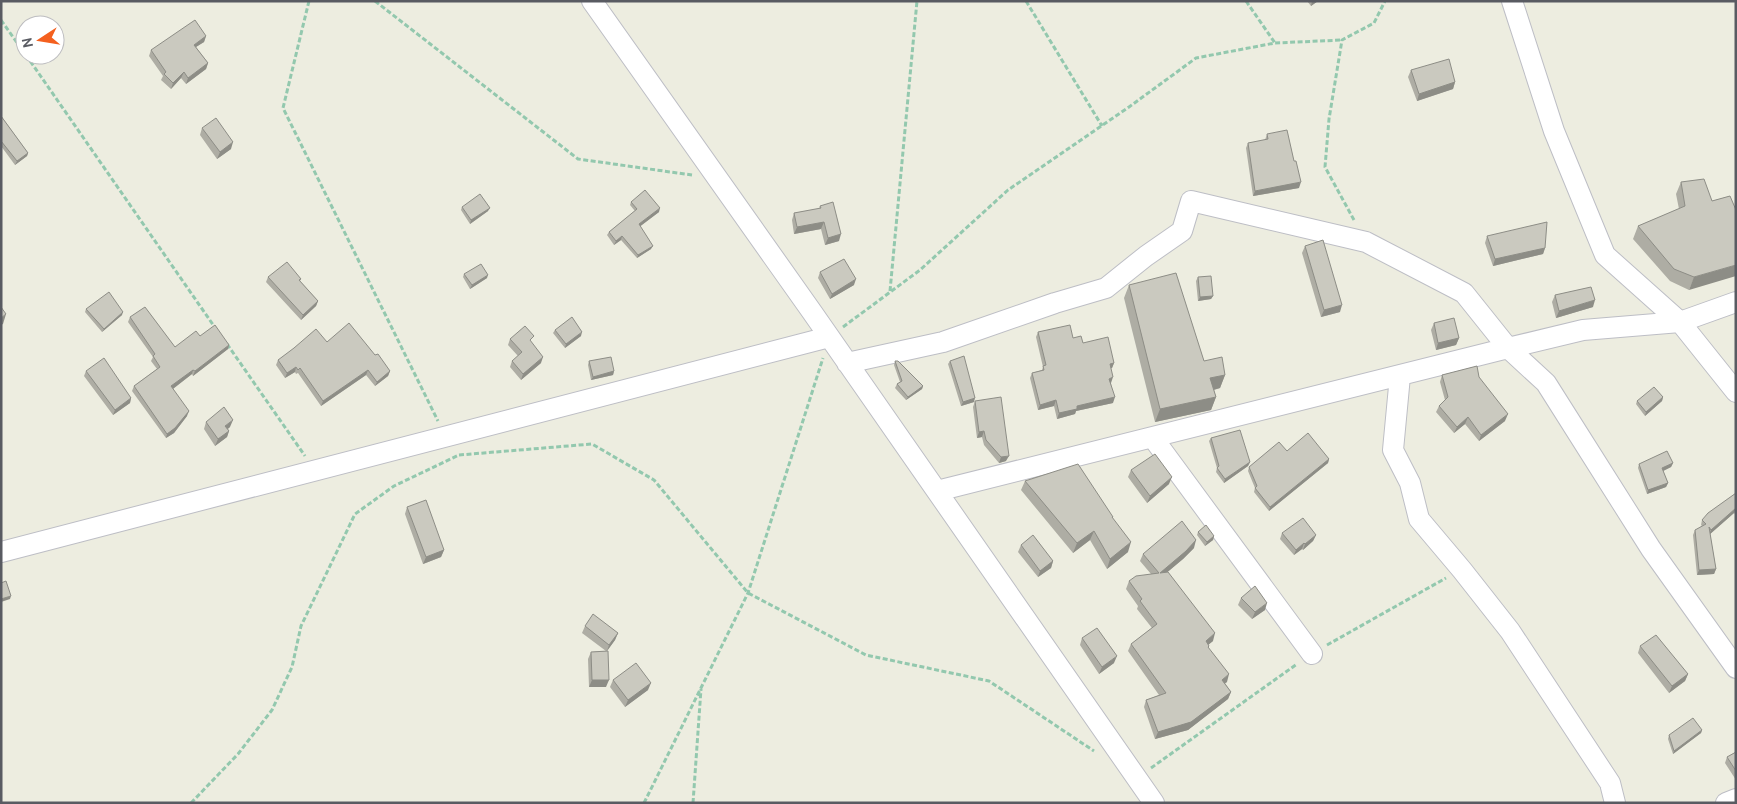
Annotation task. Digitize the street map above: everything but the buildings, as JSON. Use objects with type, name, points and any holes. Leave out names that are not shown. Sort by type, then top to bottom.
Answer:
[{"type":"street","points":[[592,1],[1154,803]]},
{"type":"street","points":[[1512,1],[1554,131],[1605,255],[1680,322],[1736,392]]},
{"type":"street","points":[[847,363],[944,342],[1055,303],[1106,288],[1146,256],[1182,231],[1191,200],[1366,242],[1464,293],[1508,348],[1546,383],[1651,549],[1736,668]]},
{"type":"street","points":[[937,492],[1582,330],[1680,322],[1736,302]]},
{"type":"street","points":[[1,552],[829,337]]},
{"type":"street","points":[[1400,376],[1393,450],[1410,483],[1419,519],[1510,631],[1610,783],[1615,803]]},
{"type":"street","points":[[1153,438],[1312,654]]},
{"type":"street","points":[[1726,803],[1736,799]]},
{"type":"path","points":[[309,1],[283,108],[446,437]]},
{"type":"path","points":[[375,1],[578,159],[718,179]]},
{"type":"path","points":[[890,291],[917,1]]},
{"type":"path","points":[[1026,1],[1102,126]]},
{"type":"path","points":[[1246,1],[1275,43]]},
{"type":"path","points":[[644,803],[748,593],[829,337],[920,270],[1008,190],[1102,126],[1196,58],[1275,43],[1342,40],[1374,23],[1385,1]]},
{"type":"path","points":[[1,20],[15,40]]},
{"type":"path","points":[[1342,40],[1329,119],[1325,167],[1366,242]]},
{"type":"path","points":[[33,65],[219,332]]},
{"type":"path","points":[[224,340],[315,471]]},
{"type":"path","points":[[459,455],[481,428]]},
{"type":"path","points":[[191,803],[238,754],[272,710],[292,667],[301,626],[355,514],[394,486],[459,455],[592,444],[654,480],[748,593],[866,655],[989,681],[1096,752]]},
{"type":"path","points":[[1137,778],[1312,654],[1462,570]]},
{"type":"path","points":[[693,803],[701,687]]}]
